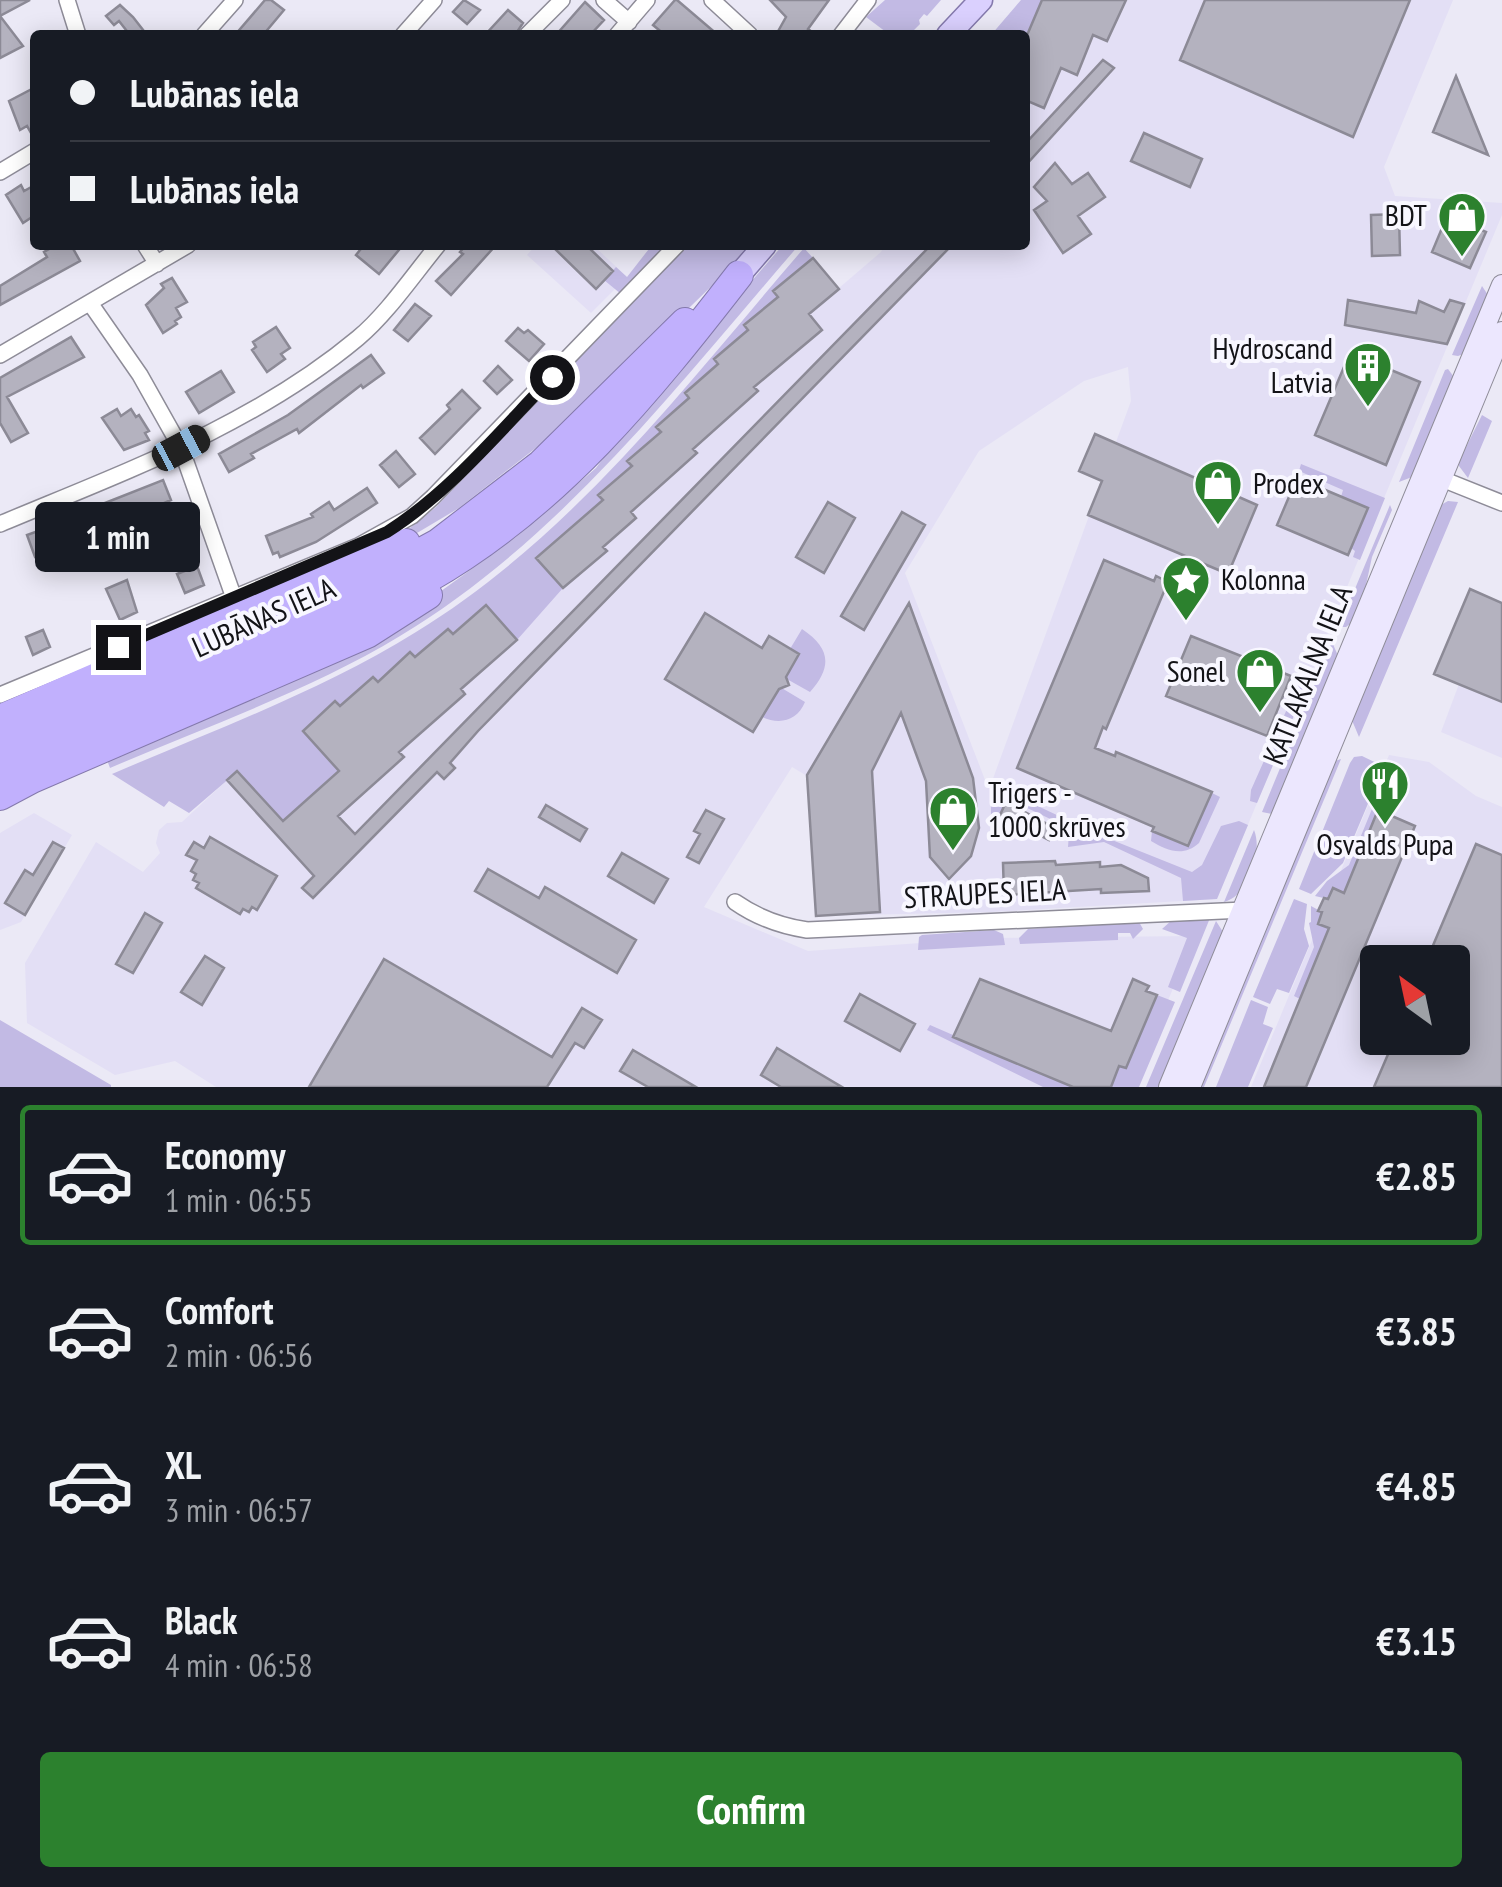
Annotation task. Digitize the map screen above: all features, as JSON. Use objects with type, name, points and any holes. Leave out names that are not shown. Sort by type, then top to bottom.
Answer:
[{"type":"highway","name":"LUBĀNAS IELA","points":[[0,772],[118,704],[392,569],[468,522],[541,464],[670,337],[740,275]]},
{"type":"highway","name":"LUBĀNAS IELA","points":[[0,744],[118,704],[404,592],[478,546],[520,516],[607,436],[740,275]]},
{"type":"highway","points":[[0,719],[429,534],[541,464]]},
{"type":"highway","points":[[0,796],[367,634],[478,560],[520,516]]},
{"type":"main road","points":[[953,30],[981,0]]},
{"type":"main road","name":"LUBĀNAS IELA","points":[[740,275],[762,250]]},
{"type":"street","points":[[67,0],[76,30]]},
{"type":"street","points":[[208,30],[235,0]]},
{"type":"street","points":[[408,30],[434,0]]},
{"type":"street","points":[[532,30],[562,0]]},
{"type":"street","points":[[604,0],[629,22]]},
{"type":"street","points":[[622,30],[647,0]]},
{"type":"street","points":[[712,0],[745,30]]},
{"type":"street","points":[[845,30],[868,0]]},
{"type":"street","points":[[0,172],[30,154]]},
{"type":"street","points":[[148,250],[157,264]]},
{"type":"street","points":[[0,355],[180,250]]},
{"type":"street","points":[[0,524],[181,448],[267,401],[360,336],[434,250]]},
{"type":"street","name":"LUBĀNAS IELA","points":[[0,695],[358,546],[412,516],[491,441],[672,250]]},
{"type":"street","name":"KATLAKALNA IELA","points":[[1169,1087],[1205,1027],[1433,476],[1502,285]]},
{"type":"street","points":[[90,303],[140,374],[181,448],[234,598]]},
{"type":"street","name":"KATLAKALNA IELA","points":[[1190,1087],[1205,1027],[1244,910],[1433,476],[1502,332]]},
{"type":"street","points":[[1433,476],[1502,503]]},
{"type":"street","name":"STRAUPES IELA","points":[[735,902],[755,916],[808,930],[1244,910]]},
{"type":"shaded area","points":[[885,0],[941,0],[927,16],[924,14],[914,30],[883,30],[866,17]]},
{"type":"shaded area","points":[[1021,0],[1042,0],[1029,30],[995,30]]},
{"type":"shaded area","points":[[1042,0],[1453,0],[1384,167],[1395,196],[1502,203],[1502,215],[1217,899],[991,912],[815,916],[807,776],[792,767],[704,907],[808,951],[991,938],[1196,936],[1130,1087],[216,1087],[175,1061],[115,1075],[27,1023],[25,963],[96,842],[143,872],[160,853],[156,843],[159,830],[167,823],[182,822],[237,771],[282,820],[303,731],[335,701],[340,705],[373,677],[378,681],[410,652],[415,657],[448,629],[452,633],[486,605],[517,639],[536,558],[602,501],[598,495],[656,427],[718,364],[714,359],[748,330],[744,325],[777,297],[773,291],[813,258],[839,288],[881,252],[1030,250],[1028,30]],"holes":[[[1128,367],[1131,401],[991,784],[987,785],[905,573],[979,451],[1084,381]]]},
{"type":"shaded area","points":[[532,250],[598,250],[627,277],[591,313],[527,255]]},
{"type":"shaded area","points":[[648,250],[661,250],[621,294],[604,280],[616,267],[627,277]]},
{"type":"shaded area","points":[[682,250],[744,250],[583,411],[459,508],[417,533],[309,575],[0,710],[0,702],[405,532],[436,507]]},
{"type":"shaded area","points":[[779,250],[795,250],[614,457],[513,554],[459,597],[400,636],[330,674],[110,768],[107,760],[437,594],[516,537],[596,468],[632,419]]},
{"type":"shaded area","points":[[806,250],[813,258],[774,291],[778,297],[744,325],[748,330],[714,359],[718,364],[657,427],[661,432],[628,461],[632,466],[599,496],[603,500],[537,557],[563,588],[517,640],[485,605],[453,634],[448,629],[415,657],[410,653],[378,682],[373,677],[340,706],[335,701],[303,731],[339,771],[282,821],[238,771],[189,813],[169,801],[164,807],[112,774],[267,709],[416,632],[527,550],[577,504],[671,405]]},
{"type":"shaded area","points":[[1482,286],[1488,295],[1466,353],[1452,355]]},
{"type":"shaded area","points":[[1445,370],[1454,377],[1412,477],[1399,482]]},
{"type":"shaded area","points":[[1482,415],[1492,421],[1468,478],[1459,461]]},
{"type":"shaded area","points":[[1301,464],[1385,498],[1360,560],[1353,557],[1355,551],[1351,548],[1341,497],[1343,490],[1299,471]]},
{"type":"shaded area","points":[[1448,501],[1458,502],[1359,737],[1351,718],[1439,506]]},
{"type":"shaded area","points":[[1390,505],[1392,510],[1372,557],[1354,621],[1339,627]]},
{"type":"shaded area","points":[[802,629],[818,643],[825,658],[822,674],[810,692],[785,678],[799,655],[790,649]]},
{"type":"shaded area","points":[[1332,642],[1339,658],[1272,814],[1262,812]]},
{"type":"shaded area","points":[[1299,682],[1307,685],[1257,803],[1250,801],[1251,790]]},
{"type":"shaded area","points":[[1459,684],[1502,702],[1502,758],[1441,732]]},
{"type":"shaded area","points":[[780,687],[805,702],[802,708],[787,720],[762,717]]},
{"type":"shaded area","points":[[1389,755],[1429,762],[1476,796],[1502,807],[1502,1087],[1251,1087]]},
{"type":"shaded area","points":[[1362,756],[1393,771],[1383,768],[1343,863],[1311,894],[1299,889],[1350,763],[1354,757]]},
{"type":"shaded area","points":[[1341,759],[1204,1087],[1197,1087],[1335,761]]},
{"type":"shaded area","points":[[991,784],[1097,834],[1192,872],[1202,865],[1221,826],[1239,821],[1248,825],[1217,899],[1183,901],[1181,878],[1104,842],[1068,847],[1069,833],[1062,830],[1063,825],[1008,799],[996,837],[991,837]]},
{"type":"shaded area","points":[[1212,793],[1220,797],[1199,843],[1175,851],[1151,841],[1152,831],[1188,846]]},
{"type":"shaded area","points":[[1372,809],[1378,811],[1344,893],[1333,888],[1328,899],[1315,896],[1349,865]]},
{"type":"shaded area","points":[[34,813],[72,835],[21,922],[0,930],[0,833]]},
{"type":"shaded area","points":[[1254,830],[1257,849],[1252,872],[1240,891],[1224,902]]},
{"type":"shaded area","points":[[1294,899],[1307,904],[1304,929],[1309,946],[1289,993],[1277,989],[1270,1004],[1253,997]]},
{"type":"shaded area","points":[[1311,906],[1322,912],[1318,924],[1329,928],[1300,999],[1294,996],[1314,947],[1309,923]]},
{"type":"shaded area","points":[[1210,918],[1180,992],[1168,987],[1187,938],[1162,929],[1172,920]]},
{"type":"shaded area","points":[[1216,921],[1223,932],[1221,940],[1159,1087],[1146,1087]]},
{"type":"shaded area","points":[[1139,922],[1143,929],[1133,939],[1130,933],[1118,933],[1118,940],[1020,944],[1019,938],[1028,929]]},
{"type":"shaded area","points":[[994,930],[1003,934],[1005,945],[918,950],[922,935]]},
{"type":"shaded area","points":[[1157,995],[1175,1002],[1139,1087],[1111,1087],[1119,1066],[1126,1068]]},
{"type":"shaded area","points":[[1251,1000],[1268,1007],[1263,1024],[1273,1028],[1248,1087],[1216,1087]]},
{"type":"shaded area","points":[[0,1020],[111,1085],[111,1087],[0,1087]]},
{"type":"shaded area","points":[[930,1025],[1073,1087],[1043,1087],[927,1030]]},
{"type":"building","points":[[0,0],[30,0],[0,16]]},
{"type":"building","points":[[265,0],[284,10],[267,30],[239,30]]},
{"type":"building","points":[[464,0],[480,10],[467,24],[453,12]]},
{"type":"building","points":[[677,0],[712,30],[659,30],[653,25]]},
{"type":"building","points":[[770,0],[829,0],[809,30],[779,30],[786,17]]},
{"type":"building","points":[[1042,0],[1126,0],[1107,41],[1093,35],[1077,75],[1061,68],[1044,108],[1030,102],[1029,30]]},
{"type":"building","points":[[1205,0],[1410,0],[1353,137],[1180,60]]},
{"type":"building","points":[[585,2],[604,20],[595,30],[560,30]]},
{"type":"building","points":[[120,5],[143,30],[126,30],[119,21],[114,25],[106,16]]},
{"type":"building","points":[[508,10],[523,23],[518,30],[490,30]]},
{"type":"building","points":[[0,16],[23,46],[0,58]]},
{"type":"building","points":[[1103,60],[1114,68],[1030,160],[1030,139]]},
{"type":"building","points":[[1456,76],[1488,155],[1433,132]]},
{"type":"building","points":[[30,90],[30,131],[27,126],[20,130],[9,101]]},
{"type":"building","points":[[1144,133],[1202,159],[1190,187],[1131,161]]},
{"type":"building","points":[[1055,163],[1072,184],[1088,173],[1105,197],[1078,216],[1091,234],[1063,253],[1034,210],[1047,201],[1034,187]]},
{"type":"building","points":[[21,185],[24,191],[30,188],[30,218],[23,223],[6,195]]},
{"type":"building","points":[[1399,214],[1400,255],[1372,256],[1371,215]]},
{"type":"building","points":[[1472,226],[1486,232],[1470,268],[1432,252],[1442,228],[1467,238]]},
{"type":"building","points":[[74,250],[80,261],[0,305],[0,286],[47,257],[44,252]]},
{"type":"building","points":[[360,250],[399,250],[379,274],[356,255]]},
{"type":"building","points":[[492,250],[451,295],[436,281],[463,254],[460,252]]},
{"type":"building","points":[[556,250],[591,250],[613,271],[596,289]]},
{"type":"building","points":[[926,250],[947,250],[478,731],[450,763],[455,768],[444,779],[437,772],[313,898],[302,888],[314,876],[227,780],[237,771],[283,821],[339,771],[303,731],[335,701],[340,706],[373,677],[378,682],[410,652],[415,657],[448,629],[453,634],[486,605],[517,640],[461,689],[465,694],[399,752],[404,757],[338,816],[355,834]]},
{"type":"building","points":[[813,258],[839,289],[809,314],[822,330],[754,387],[758,391],[693,449],[697,453],[631,512],[636,518],[603,547],[607,551],[563,588],[536,558],[603,500],[598,495],[632,466],[627,461],[661,432],[656,427],[689,398],[685,393],[718,364],[714,359],[748,330],[744,325],[778,297],[773,291]]},
{"type":"building","points":[[172,278],[187,302],[176,308],[181,317],[175,321],[177,324],[163,333],[146,305],[164,288],[161,284]]},
{"type":"building","points":[[1348,300],[1416,313],[1419,301],[1444,312],[1450,300],[1464,304],[1447,344],[1345,325]]},
{"type":"building","points":[[415,304],[431,316],[408,341],[394,330]]},
{"type":"building","points":[[276,327],[290,348],[281,354],[285,359],[267,372],[252,350],[256,347],[253,342]]},
{"type":"building","points":[[518,328],[524,333],[528,330],[544,344],[529,361],[506,341]]},
{"type":"building","points":[[71,337],[84,357],[7,397],[28,433],[11,442],[0,423],[0,378]]},
{"type":"building","name":"Hydroscand Latvia","points":[[1350,353],[1420,382],[1386,465],[1315,435]]},
{"type":"building","points":[[371,355],[384,373],[363,388],[361,385],[299,433],[297,429],[251,454],[254,458],[229,472],[219,454],[288,415]]},
{"type":"building","points":[[498,366],[512,380],[497,394],[484,381]]},
{"type":"building","points":[[221,371],[234,392],[199,413],[186,392]]},
{"type":"building","points":[[462,390],[480,408],[435,454],[420,438],[450,409],[447,405]]},
{"type":"building","points":[[117,409],[121,416],[131,409],[136,417],[139,415],[149,431],[145,433],[149,440],[124,450],[102,418]]},
{"type":"building","points":[[1095,434],[1257,505],[1228,574],[1088,515],[1102,481],[1079,471]]},
{"type":"building","points":[[396,451],[415,474],[399,487],[380,465]]},
{"type":"building","points":[[1297,478],[1368,508],[1348,555],[1277,525]]},
{"type":"building","points":[[163,480],[171,500],[115,525],[105,503]]},
{"type":"building","points":[[367,488],[377,503],[316,542],[280,557],[278,552],[273,554],[266,536],[313,517],[311,514],[329,502],[334,510]]},
{"type":"building","points":[[828,502],[855,518],[824,573],[796,557]]},
{"type":"building","points":[[902,512],[925,525],[864,630],[841,616]]},
{"type":"building","points":[[83,514],[93,535],[35,557],[27,535]]},
{"type":"building","points":[[1104,560],[1154,581],[1156,576],[1168,582],[1095,748],[1115,756],[1116,752],[1212,792],[1188,846],[1152,831],[1154,827],[1017,768]]},
{"type":"building","points":[[197,566],[204,585],[185,593],[177,574]]},
{"type":"building","points":[[127,580],[137,612],[120,620],[106,589]]},
{"type":"building","points":[[1470,589],[1502,603],[1502,702],[1434,674]]},
{"type":"building","points":[[909,603],[973,778],[979,828],[971,856],[949,879],[930,857],[926,781],[901,713],[872,771],[880,912],[816,916],[807,775]]},
{"type":"building","points":[[705,613],[762,648],[769,636],[799,654],[786,677],[789,685],[779,689],[753,732],[665,679]]},
{"type":"building","points":[[43,630],[50,647],[33,655],[26,637]]},
{"type":"building","points":[[1191,636],[1291,676],[1267,736],[1166,696]]},
{"type":"building","points":[[1006,802],[1055,828],[1049,840],[1000,815]]},
{"type":"building","points":[[546,805],[587,829],[580,841],[539,817]]},
{"type":"building","points":[[706,810],[724,819],[699,863],[687,857],[700,834],[694,831]]},
{"type":"building","points":[[1378,810],[1415,826],[1365,945],[1360,945],[1360,958],[1306,1087],[1264,1087],[1329,928],[1318,924],[1322,912],[1318,911],[1333,888],[1344,893]]},
{"type":"building","points":[[210,837],[277,876],[257,910],[243,909],[240,914],[196,888],[199,883],[193,880],[196,874],[191,871],[197,860],[186,855],[194,842],[204,848]]},
{"type":"building","points":[[53,842],[64,848],[25,915],[5,903],[25,870],[33,875]]},
{"type":"building","points":[[1476,844],[1502,855],[1502,1087],[1374,1087],[1388,1055],[1470,1055],[1470,945],[1433,945]]},
{"type":"building","points":[[622,853],[668,879],[654,903],[608,876]]},
{"type":"building","points":[[1055,861],[1056,865],[1121,865],[1148,878],[1149,891],[1101,893],[1101,889],[1004,895],[1003,863]]},
{"type":"building","points":[[488,869],[539,898],[545,887],[636,940],[617,973],[475,891]]},
{"type":"building","points":[[145,913],[162,923],[133,973],[116,964]]},
{"type":"building","points":[[205,956],[224,968],[202,1005],[181,992]]},
{"type":"building","points":[[384,959],[552,1057],[582,1008],[602,1020],[584,1048],[575,1043],[547,1087],[309,1087]]},
{"type":"building","points":[[980,979],[1111,1031],[1133,979],[1149,986],[1146,991],[1157,995],[1126,1068],[1119,1066],[1111,1087],[1073,1087],[953,1037]]},
{"type":"building","points":[[860,994],[915,1024],[900,1051],[845,1021]]},
{"type":"building","points":[[777,1048],[842,1087],[781,1087],[761,1075]]},
{"type":"building","points":[[633,1050],[696,1087],[648,1087],[620,1071]]},
{"type":"place","name":"BDT","points":[[1462,258]]},
{"type":"place","name":"Hydroscand Latvia","points":[[1368,408]]},
{"type":"place","name":"Prodex","points":[[1218,526]]},
{"type":"place","name":"Kolonna","points":[[1186,622]]},
{"type":"place","name":"Sonel","points":[[1260,714]]},
{"type":"place","name":"Osvalds Pupa","points":[[1385,826]]},
{"type":"place","name":"Trigers - 1000 skrūves","points":[[953,852]]},
{"type":"route","points":[[118,647],[387,532],[441,490],[552,377]]}]
